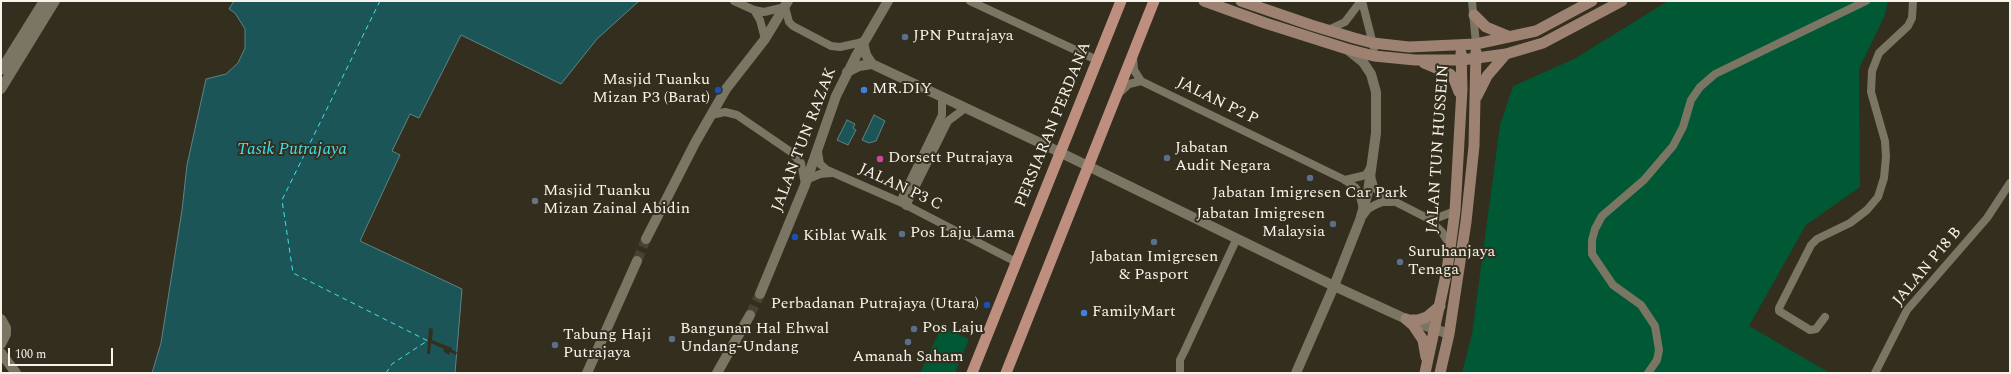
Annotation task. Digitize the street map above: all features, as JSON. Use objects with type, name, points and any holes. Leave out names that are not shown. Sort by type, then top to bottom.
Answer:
[{"type":"main road","name":"PERSIARAN PERDANA","points":[[972,373],[1121,1]]},
{"type":"main road","points":[[1006,373],[1154,1]]},
{"type":"main road","points":[[1204,1],[1265,23],[1347,49],[1374,56],[1415,60],[1462,60],[1506,54],[1542,43],[1622,1]]},
{"type":"main road","points":[[1241,1],[1327,30],[1374,43],[1409,47],[1476,44],[1536,30],[1592,1]]},
{"type":"main road","points":[[1474,15],[1486,28],[1511,36]]},
{"type":"main road","name":"JALAN TUN HUSSEIN","points":[[1440,373],[1449,334],[1466,222],[1474,146],[1477,59],[1476,44]]},
{"type":"main road","name":"JALAN TUN HUSSEIN","points":[[1425,373],[1447,270],[1454,211],[1460,113],[1462,60],[1461,45]]},
{"type":"main road","points":[[1475,100],[1487,76],[1506,54]]},
{"type":"main road","points":[[1415,60],[1450,74],[1454,79],[1459,93],[1460,113]]},
{"type":"main road","points":[[1408,320],[1427,317],[1440,306]]},
{"type":"main road","points":[[1408,320],[1423,340],[1426,356],[1425,373]]},
{"type":"street","points":[[1,70],[44,1]]},
{"type":"street","points":[[1,89],[55,1]]},
{"type":"street","points":[[734,1],[754,10],[764,12],[786,4]]},
{"type":"street","name":"JALAN TUN RAZAK","points":[[760,294],[806,183],[829,113],[847,72],[888,1]]},
{"type":"street","points":[[970,1],[1097,60]]},
{"type":"street","points":[[1327,30],[1345,22],[1362,1]]},
{"type":"street","points":[[1362,1],[1374,43],[1374,56]]},
{"type":"street","name":"JALAN TUN HUSSEIN","points":[[1472,1],[1476,44]]},
{"type":"street","points":[[1648,373],[1657,360],[1659,350],[1655,326],[1641,305],[1613,286],[1592,254],[1592,240],[1595,229],[1602,216],[1644,180],[1673,146],[1683,127],[1691,100],[1700,86],[1715,74],[1866,1]]},
{"type":"street","points":[[1825,317],[1816,329],[1810,330],[1779,311],[1779,308],[1811,245],[1817,239],[1850,223],[1867,210],[1878,197],[1884,178],[1886,157],[1885,141],[1871,92],[1872,71],[1878,53],[1908,26],[1912,18],[1913,1]]},
{"type":"street","points":[[786,4],[789,22],[793,26],[831,46],[840,47],[863,42],[866,55],[872,64],[942,99],[1061,153],[1334,286],[1408,320],[1449,334]]},
{"type":"street","points":[[646,239],[711,115],[734,77],[764,39],[786,4]]},
{"type":"street","points":[[754,10],[760,20],[764,39]]},
{"type":"street","points":[[1296,373],[1334,286],[1362,215],[1371,169],[1376,133],[1376,92],[1371,74],[1363,62],[1347,49]]},
{"type":"street","points":[[1117,95],[1129,84],[1141,81],[1134,70],[1133,55]]},
{"type":"street","points":[[847,72],[859,66],[872,64]]},
{"type":"street","name":"JALAN P2 P","points":[[1141,81],[1345,180],[1356,188],[1360,196],[1362,215]]},
{"type":"street","points":[[903,204],[942,115],[942,99]]},
{"type":"street","points":[[903,204],[948,121],[964,108]]},
{"type":"street","points":[[711,115],[725,112],[737,114],[791,152],[801,162],[806,183]]},
{"type":"street","name":"JALAN P3 C","points":[[819,145],[818,159],[820,164],[835,174],[903,204],[1016,262]]},
{"type":"street","points":[[1345,180],[1366,175],[1371,169]]},
{"type":"street","points":[[1371,169],[1374,187],[1382,195],[1393,202],[1427,218],[1442,232],[1449,244]]},
{"type":"street","name":"JALAN P3 C","points":[[806,183],[820,174],[835,174]]},
{"type":"street","name":"JALAN P18 B","points":[[1875,373],[1906,310],[1987,218],[2010,183]]},
{"type":"street","points":[[1362,215],[1368,209],[1382,202],[1393,202]]},
{"type":"street","points":[[1427,218],[1437,218],[1454,211]]},
{"type":"street","points":[[1180,373],[1180,360],[1236,238]]},
{"type":"street","points":[[587,373],[637,261]]},
{"type":"street","points":[[717,373],[750,315]]},
{"type":"street","points":[[1,319],[6,328],[6,334],[1,344]]},
{"type":"street","points":[[1,353],[16,373]]},
{"type":"green space","points":[[1668,1],[1888,1],[1885,15],[1859,69],[1860,187],[1806,225],[1749,326],[1830,373],[1462,373],[1472,334],[1500,125],[1513,86],[1574,59]]},
{"type":"green space","points":[[949,330],[969,339],[955,373],[920,373],[939,332]]},
{"type":"water","name":"Tasik Putrajaya","points":[[234,1],[639,1],[597,39],[561,84],[461,35],[419,118],[410,114],[392,151],[400,155],[360,241],[462,289],[455,373],[152,373],[161,343],[182,210],[187,165],[206,79],[226,74],[238,63],[245,48],[245,29],[235,13],[229,9]]},
{"type":"water","points":[[874,115],[885,121],[876,141],[869,143],[862,140]]},
{"type":"water","points":[[847,120],[855,124],[853,128],[856,130],[848,145],[837,140]]},
{"type":"pier","points":[[429,328],[433,329],[432,340],[452,348],[452,350],[457,352],[456,355],[450,352],[449,355],[443,351],[444,349],[431,343],[430,354],[427,354]]},
{"type":"ferry route","points":[[380,1],[282,200],[293,273],[428,341]]},
{"type":"ferry route","points":[[386,373],[392,364],[427,341]]},
{"type":"tunnel","points":[[637,261],[646,239]]},
{"type":"tunnel","points":[[750,315],[760,294]]},
{"type":"place","name":"JPN Putrajaya","points":[[905,37]]},
{"type":"place","name":"Masjid Tuanku Mizan P3 (Barat)","points":[[718,90]]},
{"type":"place","name":"MR.DIY","points":[[864,90]]},
{"type":"place","name":"Jabatan Audit Negara","points":[[1167,158]]},
{"type":"place","name":"Dorsett Putrajaya","points":[[880,159]]},
{"type":"place","name":"Jabatan Imigresen Car Park","points":[[1310,178]]},
{"type":"place","name":"Masjid Tuanku Mizan Zainal Abidin","points":[[535,201]]},
{"type":"place","name":"Jabatan Imigresen Malaysia","points":[[1333,224]]},
{"type":"place","name":"Pos Laju Lama","points":[[902,234]]},
{"type":"place","name":"Kiblat Walk","points":[[795,237]]},
{"type":"place","name":"Jabatan Imigresen & Pasport","points":[[1154,242]]},
{"type":"place","name":"Suruhanjaya Tenaga","points":[[1400,262]]},
{"type":"place","name":"Perbadanan Putrajaya (Utara)","points":[[987,305]]},
{"type":"place","name":"FamilyMart","points":[[1084,313]]},
{"type":"place","name":"Pos Laju","points":[[914,329]]},
{"type":"place","name":"Bangunan Hal Ehwal Undang-Undang","points":[[672,339]]},
{"type":"place","name":"Amanah Saham","points":[[908,342]]},
{"type":"place","name":"Tabung Haji Putrajaya","points":[[555,345]]}]
